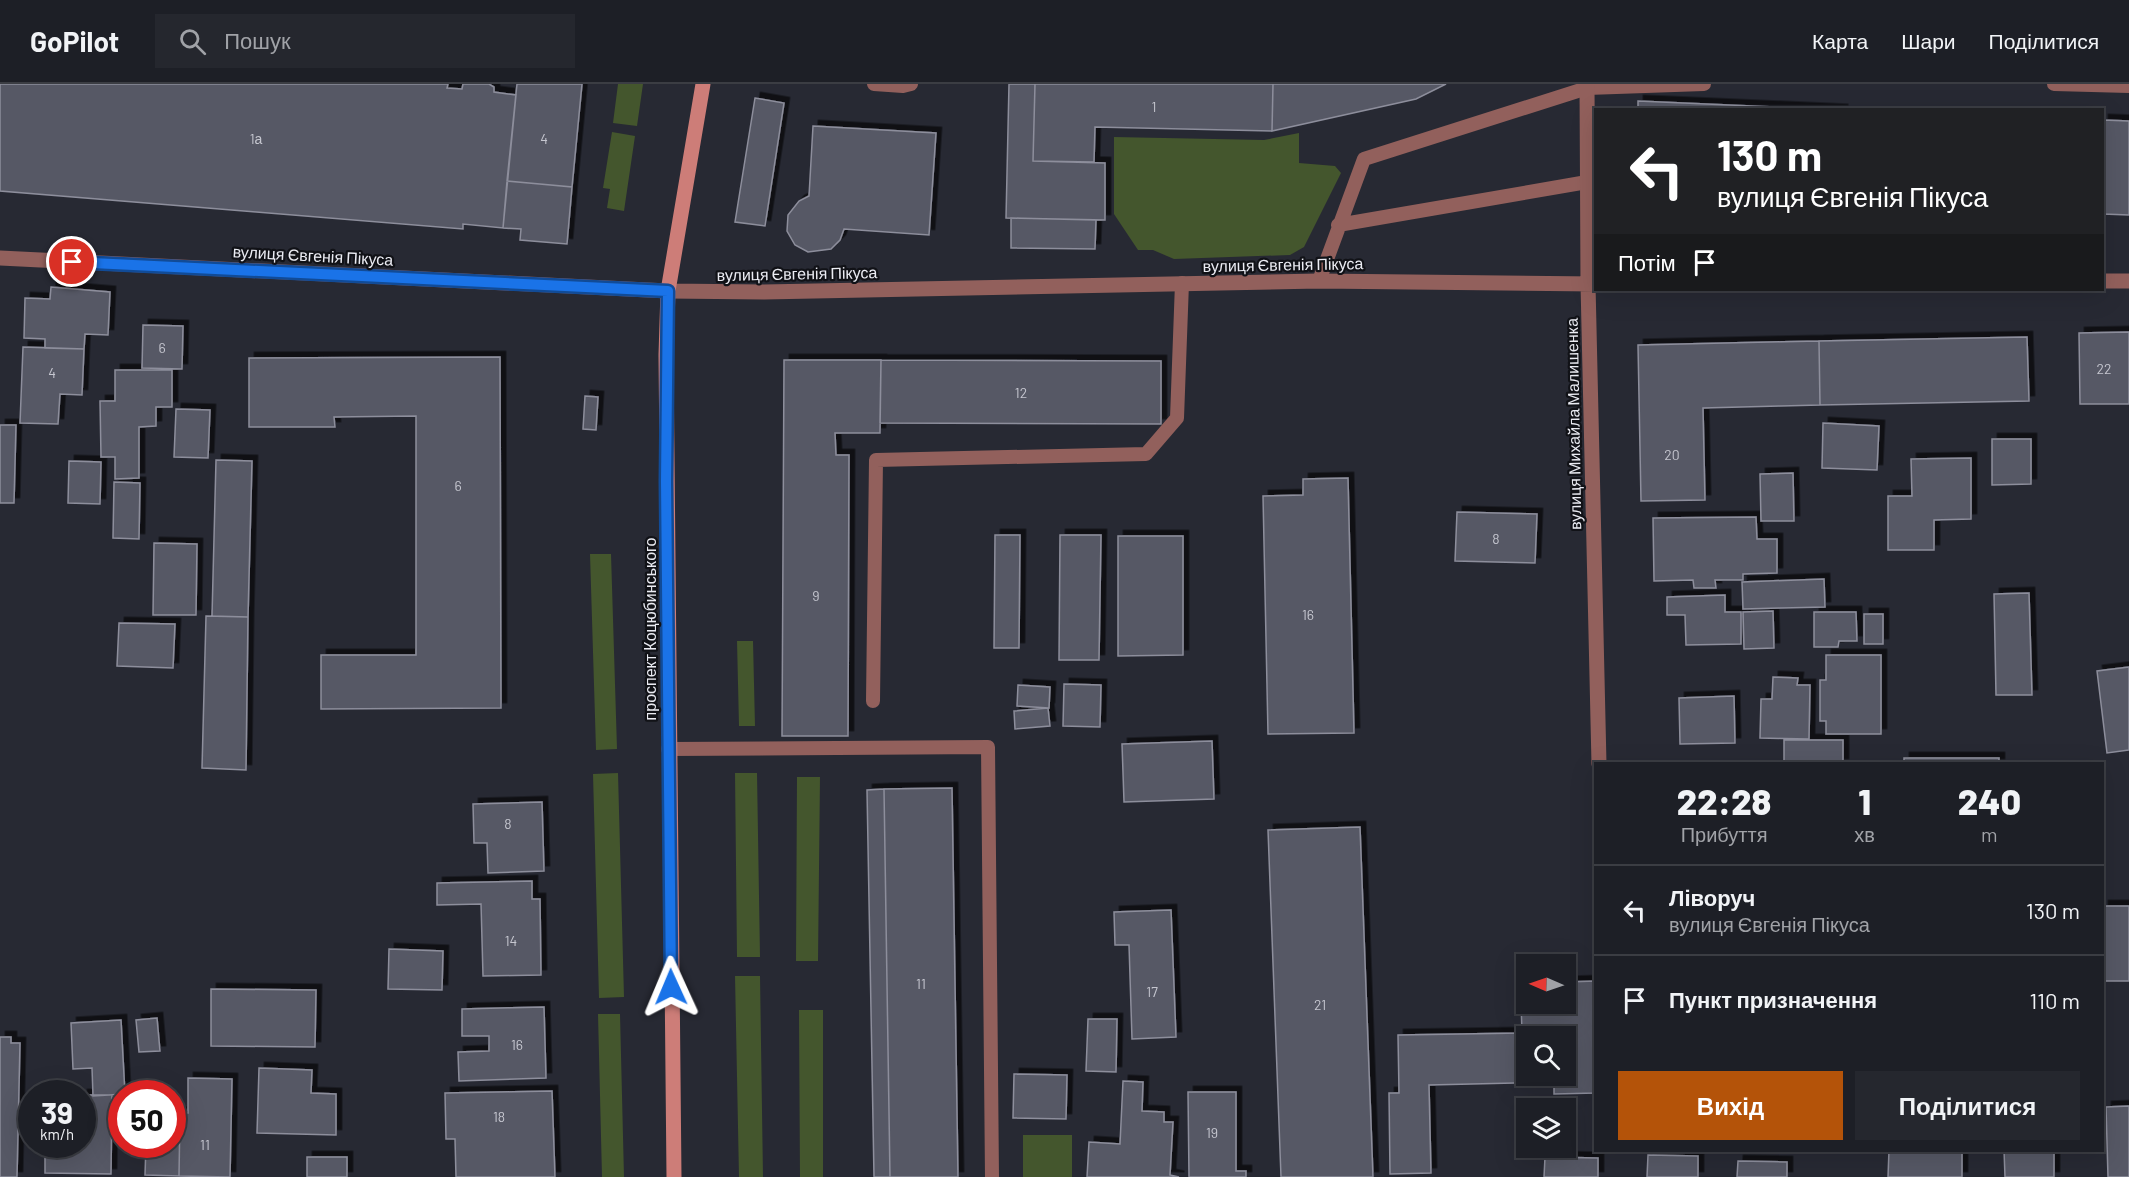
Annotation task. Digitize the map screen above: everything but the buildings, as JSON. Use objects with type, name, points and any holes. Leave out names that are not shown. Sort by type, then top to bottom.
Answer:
[{"type":"main road","name":"проспект Коцюбинського","points":[[674,1177],[668,749],[668,291],[703,84]]},
{"type":"street","name":"вулиця Михайла Малишенка","points":[[1587,86],[1599,762]]},
{"type":"street","name":"вулиця Євгенія Пікуса","points":[[0,258],[668,291],[764,292],[1319,280],[1592,284]]},
{"type":"street","points":[[2104,281],[2129,281]]},
{"type":"lane","points":[[874,84],[903,86],[911,84]]},
{"type":"lane","points":[[1319,280],[1364,159],[1587,86],[1704,84]]},
{"type":"lane","points":[[2054,84],[2129,86]]},
{"type":"lane","points":[[1338,225],[1587,182]]},
{"type":"lane","points":[[873,701],[876,460],[1146,454],[1177,418],[1182,283]]},
{"type":"lane","points":[[668,749],[988,747],[992,1177]]},
{"type":"green space","points":[[618,84],[643,84],[637,126],[613,123]]},
{"type":"green space","points":[[612,132],[635,136],[624,211],[607,208],[610,189],[603,188]]},
{"type":"green space","points":[[1299,133],[1299,163],[1335,166],[1341,173],[1304,247],[1290,255],[1174,259],[1153,250],[1138,250],[1114,214],[1114,137],[1264,140]]},
{"type":"green space","points":[[590,554],[611,554],[617,749],[596,750]]},
{"type":"green space","points":[[737,641],[753,641],[755,726],[739,726]]},
{"type":"green space","points":[[618,773],[624,997],[599,998],[593,774]]},
{"type":"green space","points":[[735,773],[757,773],[760,957],[737,957]]},
{"type":"green space","points":[[797,777],[820,777],[818,961],[796,961]]},
{"type":"green space","points":[[735,976],[760,976],[763,1177],[739,1177]]},
{"type":"green space","points":[[799,1010],[823,1010],[823,1177],[800,1177]]},
{"type":"green space","points":[[598,1014],[620,1014],[624,1177],[602,1177]]},
{"type":"green space","points":[[1023,1135],[1072,1135],[1072,1177],[1023,1177]]},
{"type":"route","points":[[72,262],[668,291],[666,481],[671,987]]}]
